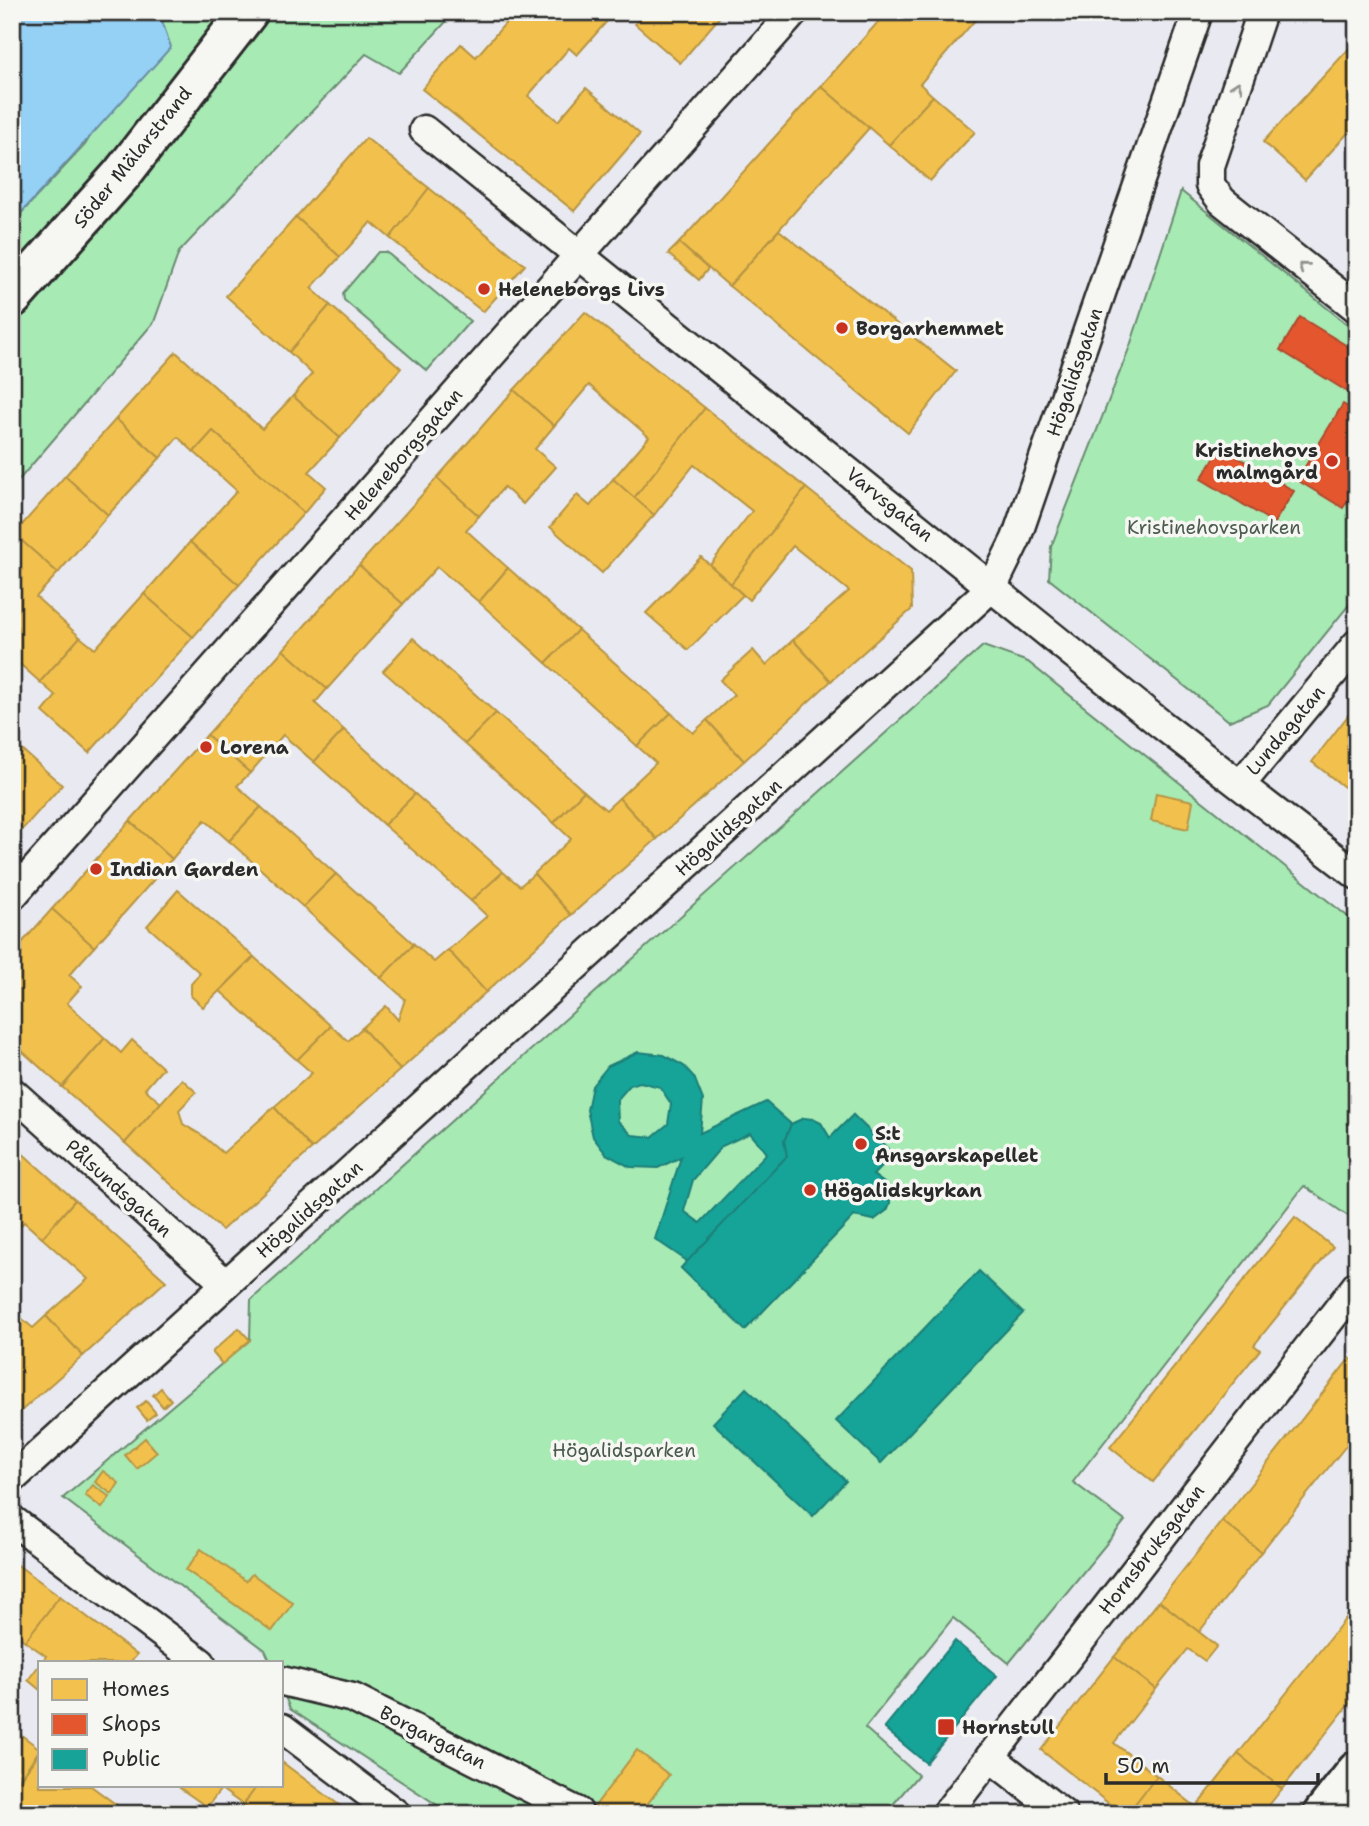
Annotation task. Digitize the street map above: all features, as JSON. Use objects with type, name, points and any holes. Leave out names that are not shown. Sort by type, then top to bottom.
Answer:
[{"type":"street","name":"Söder Mälarstrand","points":[[12,298],[122,174],[248,12]]},
{"type":"street","name":"Heleneborgsgatan","points":[[12,896],[794,12]]},
{"type":"street","name":"Högalidsgatan","points":[[12,1479],[993,586],[1016,538],[1198,12]]},
{"type":"street","points":[[1262,12],[1210,166],[1210,185],[1222,201],[1357,308]]},
{"type":"street","name":"Varvsgatan","points":[[424,130],[1357,875]]},
{"type":"street","name":"Lundagatan","points":[[1241,784],[1357,644]]},
{"type":"street","name":"Pålsundsgatan","points":[[12,1092],[226,1284]]},
{"type":"street","name":"Hornsbruksgatan","points":[[946,1814],[1357,1285]]},
{"type":"street","points":[[12,1520],[198,1661]]},
{"type":"street","name":"Borgargatan","points":[[284,1681],[353,1698],[578,1812]]},
{"type":"street","points":[[284,1730],[396,1814]]},
{"type":"street","points":[[990,1757],[1063,1814]]},
{"type":"street","points":[[1323,1814],[1357,1771]]},
{"type":"green space","points":[[159,12],[455,12],[399,73],[366,54],[179,252],[154,322],[12,488],[12,223],[85,145],[159,21]]},
{"type":"green space","name":"Kristinehovsparken","points":[[1181,191],[1357,332],[1357,595],[1268,705],[1229,721],[1049,579],[1051,547],[1130,346]]},
{"type":"green space","points":[[378,252],[386,252],[470,321],[427,371],[344,300],[343,293]]},
{"type":"green space","name":"Högalidsparken","points":[[983,646],[1028,662],[1357,924],[1357,1207],[1348,1216],[1304,1186],[1073,1482],[1125,1521],[1009,1663],[953,1618],[865,1728],[918,1775],[885,1814],[451,1814],[290,1709],[284,1694],[284,1661],[270,1661],[265,1650],[63,1498],[250,1340],[251,1300]]},
{"type":"water","points":[[12,12],[159,12],[171,47],[12,223]]},
{"type":"building: Homes","points":[[515,12],[599,12],[608,20],[577,55],[569,48],[528,96],[558,121],[586,88],[640,134],[574,211],[422,89],[461,44],[476,57]]},
{"type":"building: Homes","points":[[645,12],[724,12],[680,63],[635,24]]},
{"type":"building: Homes","points":[[887,12],[982,12],[920,84],[933,96],[889,145],[821,86]]},
{"type":"building: Homes","points":[[1355,42],[1357,123],[1305,180],[1263,142]]},
{"type":"building: Homes","points":[[821,86],[869,128],[729,286],[679,243]]},
{"type":"building: Homes","points":[[933,96],[975,132],[930,181],[889,145]]},
{"type":"building: Homes","points":[[366,138],[429,188],[390,238],[371,222],[340,257],[296,217]]},
{"type":"building: Homes","points":[[429,188],[525,265],[483,312],[390,238]]},
{"type":"building: Homes","points":[[296,217],[340,257],[311,288],[330,305],[289,352],[226,296]]},
{"type":"building: Homes","name":"Borgarhemmet","points":[[779,230],[956,371],[908,433],[729,286]]},
{"type":"building: Homes","points":[[679,243],[708,269],[699,280],[668,254]]},
{"type":"building: Homes","points":[[330,305],[401,368],[340,438],[293,396],[312,374],[289,352]]},
{"type":"building: Homes","points":[[585,312],[705,408],[634,498],[613,479],[649,437],[589,385],[554,426],[514,390]]},
{"type":"building: Homes","points":[[176,352],[262,429],[293,396],[340,438],[309,472],[326,487],[304,513],[213,431],[194,452],[178,437],[160,458],[116,419]]},
{"type":"building: Homes","points":[[514,390],[554,426],[535,449],[556,467],[523,504],[504,487],[479,516],[437,478]]},
{"type":"building: Homes","points":[[705,408],[806,488],[731,584],[710,565],[752,511],[694,465],[654,515],[634,498]]},
{"type":"building: Homes","points":[[116,419],[160,458],[108,515],[65,476]]},
{"type":"building: Homes","points":[[213,431],[304,513],[239,585],[190,542],[237,491],[194,452]]},
{"type":"building: Homes","points":[[65,476],[108,515],[58,573],[14,534]]},
{"type":"building: Homes","points":[[437,478],[479,516],[466,530],[508,568],[479,602],[437,567],[403,604],[359,565]]},
{"type":"building: Homes","points":[[613,479],[654,515],[602,573],[550,527],[577,495],[590,506]]},
{"type":"building: Homes","points":[[806,488],[911,571],[912,609],[831,681],[793,640],[849,591],[793,546],[749,600],[731,584]]},
{"type":"building: Homes","points":[[14,534],[58,573],[36,597],[80,637],[40,682],[12,657]]},
{"type":"building: Homes","points":[[190,542],[239,585],[193,637],[144,594]]},
{"type":"building: Homes","points":[[701,557],[743,595],[688,650],[646,613]]},
{"type":"building: Homes","points":[[359,565],[403,604],[327,689],[283,650]]},
{"type":"building: Homes","points":[[508,568],[578,630],[546,663],[479,602]]},
{"type":"building: Homes","points":[[144,594],[193,637],[89,753],[43,712],[56,696],[40,682],[80,637],[95,649]]},
{"type":"building: Homes","points":[[578,630],[671,713],[637,746],[546,663]]},
{"type":"building: Homes","points":[[413,638],[496,713],[465,744],[383,671]]},
{"type":"building: Homes","points":[[793,640],[831,681],[744,761],[707,720],[734,695],[720,680],[753,650],[766,665]]},
{"type":"building: Homes","points":[[283,650],[327,689],[315,703],[344,730],[314,762],[283,735],[250,773],[207,735]]},
{"type":"building: Homes","points":[[1357,704],[1357,797],[1312,762]]},
{"type":"building: Homes","points":[[496,713],[584,791],[554,823],[465,744]]},
{"type":"building: Homes","points":[[671,713],[693,733],[707,720],[744,761],[657,839],[619,798],[656,763],[637,746]]},
{"type":"building: Homes","points":[[344,730],[415,794],[384,825],[314,762]]},
{"type":"building: Homes","points":[[207,735],[250,773],[237,786],[261,807],[229,841],[205,820],[172,859],[130,821]]},
{"type":"building: Homes","points":[[12,741],[62,785],[12,841]]},
{"type":"building: Homes","points":[[584,791],[606,810],[619,798],[657,839],[571,915],[534,874],[571,839],[554,823]]},
{"type":"building: Homes","points":[[1156,793],[1193,801],[1188,829],[1151,821]]},
{"type":"building: Homes","points":[[415,794],[503,872],[471,901],[384,825]]},
{"type":"building: Homes","points":[[261,807],[336,874],[303,907],[229,841]]},
{"type":"building: Homes","points":[[130,821],[172,859],[94,947],[52,909]]},
{"type":"building: Homes","points":[[503,872],[520,886],[534,874],[571,915],[486,992],[448,950],[487,916],[471,901]]},
{"type":"building: Homes","points":[[336,874],[414,944],[381,978],[303,907]]},
{"type":"building: Homes","points":[[178,890],[254,957],[203,1007],[191,996],[191,984],[200,973],[147,926]]},
{"type":"building: Homes","points":[[52,909],[94,947],[69,975],[82,986],[67,1003],[105,1038],[62,1087],[12,1042],[12,954]]},
{"type":"building: Homes","points":[[414,944],[434,962],[448,950],[486,992],[400,1070],[362,1028],[386,1006],[398,1020],[405,999],[381,978]]},
{"type":"building: Homes","points":[[254,957],[331,1026],[297,1060],[220,991]]},
{"type":"building: Homes","points":[[331,1026],[348,1041],[362,1028],[400,1070],[312,1149],[274,1107],[312,1073],[297,1060]]},
{"type":"building: Homes","points":[[105,1038],[121,1053],[132,1040],[163,1068],[145,1089],[161,1103],[125,1143],[62,1087]]},
{"type":"building: Homes","points":[[182,1079],[196,1092],[179,1110],[183,1124],[223,1153],[274,1107],[312,1149],[222,1230],[125,1143]]},
{"type":"building: Homes","points":[[12,1144],[75,1200],[42,1238],[24,1222],[12,1235]]},
{"type":"building: Homes","points":[[75,1200],[166,1281],[83,1356],[46,1316],[88,1279],[42,1238]]},
{"type":"building: Homes","points":[[1295,1217],[1333,1247],[1254,1345],[1260,1350],[1153,1482],[1110,1447]]},
{"type":"building: Homes","points":[[13,1311],[33,1328],[46,1316],[83,1356],[12,1419]]},
{"type":"building: Homes","points":[[239,1328],[250,1340],[222,1364],[212,1352]]},
{"type":"building: Homes","points":[[1350,1358],[1357,1364],[1357,1432],[1261,1552],[1222,1521]]},
{"type":"building: Homes","points":[[161,1388],[171,1400],[163,1407],[153,1395]]},
{"type":"building: Homes","points":[[146,1401],[156,1413],[147,1420],[137,1408]]},
{"type":"building: Homes","points":[[145,1438],[157,1452],[137,1469],[125,1455]]},
{"type":"building: Homes","points":[[103,1471],[119,1483],[112,1494],[95,1482]]},
{"type":"building: Homes","points":[[93,1485],[110,1497],[102,1508],[85,1495]]},
{"type":"building: Homes","points":[[1222,1521],[1261,1552],[1199,1632],[1159,1601]]},
{"type":"building: Homes","points":[[201,1549],[246,1581],[252,1574],[293,1603],[272,1631],[186,1570]]},
{"type":"building: Homes","points":[[12,1561],[60,1596],[25,1641],[12,1632]]},
{"type":"building: Homes","points":[[60,1596],[137,1655],[132,1661],[42,1661],[46,1656],[25,1641]]},
{"type":"building: Homes","points":[[1159,1601],[1217,1646],[1205,1661],[1188,1649],[1156,1689],[1114,1657]]},
{"type":"building: Homes","points":[[1357,1604],[1357,1694],[1282,1789],[1238,1754]]},
{"type":"building: Homes","points":[[1114,1657],[1156,1689],[1114,1743],[1157,1776],[1127,1814],[1122,1814],[1041,1750]]},
{"type":"building: Homes","points":[[38,1667],[38,1688],[28,1680]]},
{"type":"building: Homes","points":[[12,1728],[38,1748],[38,1752],[12,1790]]},
{"type":"building: Homes","points":[[637,1750],[669,1775],[640,1814],[589,1814]]},
{"type":"building: Homes","points":[[1238,1754],[1282,1789],[1262,1814],[1127,1814],[1157,1776],[1196,1807]]},
{"type":"building: Homes","points":[[38,1755],[38,1787],[92,1787],[129,1814],[37,1814],[12,1795],[12,1790]]},
{"type":"building: Homes","points":[[284,1764],[343,1808],[339,1814],[257,1814],[243,1805],[256,1787],[284,1787]]},
{"type":"building: Homes","points":[[256,1787],[243,1805],[221,1789],[207,1807],[180,1788]]},
{"type":"building: Shops","points":[[1300,317],[1357,352],[1357,385],[1351,394],[1280,350]]},
{"type":"building: Shops","name":"Kristinehovs malmgård","points":[[1343,404],[1357,412],[1357,486],[1343,508],[1297,480]]},
{"type":"building: Shops","points":[[1221,447],[1294,491],[1274,523],[1201,479]]},
{"type":"building: Public","name":"Högalidskyrkan","points":[[638,1052],[664,1055],[684,1066],[694,1077],[703,1100],[700,1133],[766,1102],[791,1124],[804,1118],[821,1123],[830,1138],[853,1115],[893,1154],[873,1175],[888,1186],[890,1203],[887,1210],[874,1220],[854,1216],[745,1330],[681,1268],[687,1261],[655,1239],[681,1157],[658,1168],[630,1167],[606,1154],[593,1137],[587,1110],[592,1086],[608,1066]],"holes":[[[640,1082],[660,1087],[671,1104],[668,1124],[652,1137],[632,1135],[618,1121],[617,1100],[630,1085]],[[750,1133],[767,1153],[700,1223],[684,1211],[693,1180],[722,1146]]]},
{"type":"building: Public","points":[[853,1115],[893,1154],[873,1175],[888,1186],[890,1203],[887,1210],[874,1220],[854,1216],[745,1330],[681,1268],[787,1156],[784,1141],[791,1124],[804,1118],[813,1119],[821,1123],[830,1138]]},
{"type":"building: Public","points":[[979,1271],[1023,1313],[881,1463],[836,1421]]},
{"type":"building: Public","points":[[746,1388],[846,1481],[813,1516],[713,1423]]},
{"type":"building: Public","points":[[955,1641],[997,1676],[926,1763],[884,1728]]},
{"type":"place","name":"Heleneborgs Livs","points":[[484,289]]},
{"type":"place","name":"Borgarhemmet","points":[[842,328]]},
{"type":"place","name":"Kristinehovs malmgård","points":[[1332,461]]},
{"type":"place","name":"Lorena","points":[[206,747]]},
{"type":"place","name":"Indian Garden","points":[[96,869]]},
{"type":"place","name":"S:t Ansgarskapellet","points":[[861,1144]]},
{"type":"place","name":"Högalidskyrkan","points":[[810,1190]]},
{"type":"place","name":"Hornstull","points":[[946,1727]]}]
